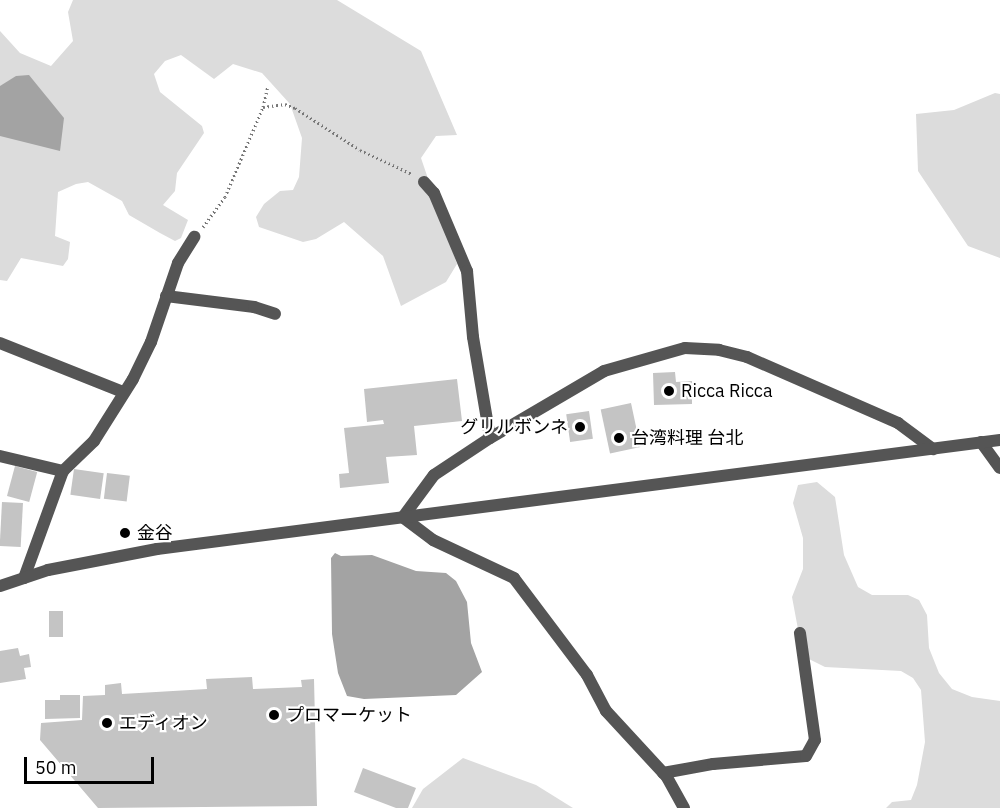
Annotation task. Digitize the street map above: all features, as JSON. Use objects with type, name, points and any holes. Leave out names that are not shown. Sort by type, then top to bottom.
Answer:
[{"type":"street","points":[[424,182],[434,193],[467,271],[473,337],[490,438]]},
{"type":"street","points":[[24,578],[63,471],[94,441],[145,357],[178,263],[194,237]]},
{"type":"street","points":[[166,296],[254,307],[275,314]]},
{"type":"street","points":[[0,344],[123,392]]},
{"type":"street","points":[[403,517],[434,475],[490,438],[604,371],[667,350],[705,348],[747,357],[898,423],[933,449]]},
{"type":"street","points":[[0,586],[24,578],[157,549],[1000,440]]},
{"type":"street","points":[[981,442],[1000,468]]},
{"type":"street","points":[[0,456],[63,471]]},
{"type":"street","points":[[403,517],[433,540],[514,578],[587,675],[606,711],[663,773],[684,808]]},
{"type":"street","points":[[663,773],[713,764],[806,756],[815,740],[800,633]]},
{"type":"path","points":[[194,237],[225,197],[263,107],[267,86]]},
{"type":"path","points":[[263,107],[285,104],[295,108],[360,150],[424,182]]},
{"type":"shaded area","points":[[73,0],[337,0],[421,51],[457,135],[436,136],[421,158],[457,264],[446,282],[401,306],[383,256],[344,222],[316,239],[303,242],[259,227],[256,217],[264,204],[280,191],[293,190],[299,177],[302,138],[290,104],[262,73],[233,64],[214,79],[181,55],[165,61],[154,74],[160,92],[202,126],[204,133],[177,173],[175,191],[163,205],[188,220],[181,238],[175,241],[129,215],[122,201],[88,182],[76,184],[58,192],[55,236],[70,242],[68,259],[63,266],[21,258],[7,281],[0,280],[0,31],[20,53],[51,66],[73,41],[68,12]]},
{"type":"shaded area","points":[[29,75],[64,118],[60,151],[0,136],[0,86],[16,76]]},
{"type":"shaded area","points":[[995,93],[1000,94],[1000,258],[968,246],[918,171],[916,114],[954,110]]},
{"type":"shaded area","points":[[817,482],[835,497],[844,555],[858,587],[872,595],[908,595],[919,600],[927,615],[929,648],[939,673],[952,689],[972,697],[1000,701],[1000,808],[886,808],[892,802],[911,800],[917,785],[925,742],[921,690],[913,678],[901,671],[825,667],[803,656],[792,597],[803,569],[803,538],[793,503],[798,485]]},
{"type":"shaded area","points":[[335,553],[341,556],[372,555],[416,571],[446,573],[456,581],[467,602],[471,643],[482,672],[456,695],[364,699],[347,696],[338,673],[332,634],[331,558]]},
{"type":"shaded area","points":[[463,758],[536,785],[573,808],[412,808],[423,789]]},
{"type":"building","points":[[675,372],[676,382],[692,381],[692,404],[654,405],[653,373]]},
{"type":"building","points":[[457,379],[462,421],[414,426],[417,455],[386,457],[389,483],[340,488],[339,474],[349,473],[344,428],[384,424],[383,420],[367,422],[364,389]]},
{"type":"building","points":[[631,403],[640,447],[610,453],[601,409]]},
{"type":"building","points":[[589,411],[593,439],[570,442],[566,414]]},
{"type":"building","points":[[15,466],[37,472],[29,502],[7,496]]},
{"type":"building","points":[[74,469],[104,473],[100,499],[70,495]]},
{"type":"building","points":[[107,473],[130,476],[127,502],[104,499]]},
{"type":"building","points":[[2,502],[23,503],[21,547],[0,546]]},
{"type":"building","points":[[49,611],[63,611],[63,637],[49,637]]},
{"type":"building","points":[[18,648],[20,656],[29,654],[31,667],[24,668],[26,679],[0,683],[0,651]]},
{"type":"building","points":[[252,677],[253,689],[302,687],[301,680],[314,679],[317,806],[98,808],[40,740],[41,723],[82,720],[83,696],[105,695],[105,685],[121,683],[122,694],[207,689],[206,679]]},
{"type":"building","points":[[60,695],[80,695],[80,718],[45,719],[45,700],[60,700]]},
{"type":"building","points":[[363,768],[416,788],[408,808],[396,808],[354,792]]},
{"type":"place","name":"Ricca Ricca","points":[[669,391]]},
{"type":"place","name":"グリルボンネ","points":[[580,427]]},
{"type":"place","name":"台湾料理 台北","points":[[619,438]]},
{"type":"place","name":"金谷","points":[[125,533]]},
{"type":"place","name":"プロマーケット","points":[[274,715]]},
{"type":"place","name":"エディオン","points":[[107,723]]}]
